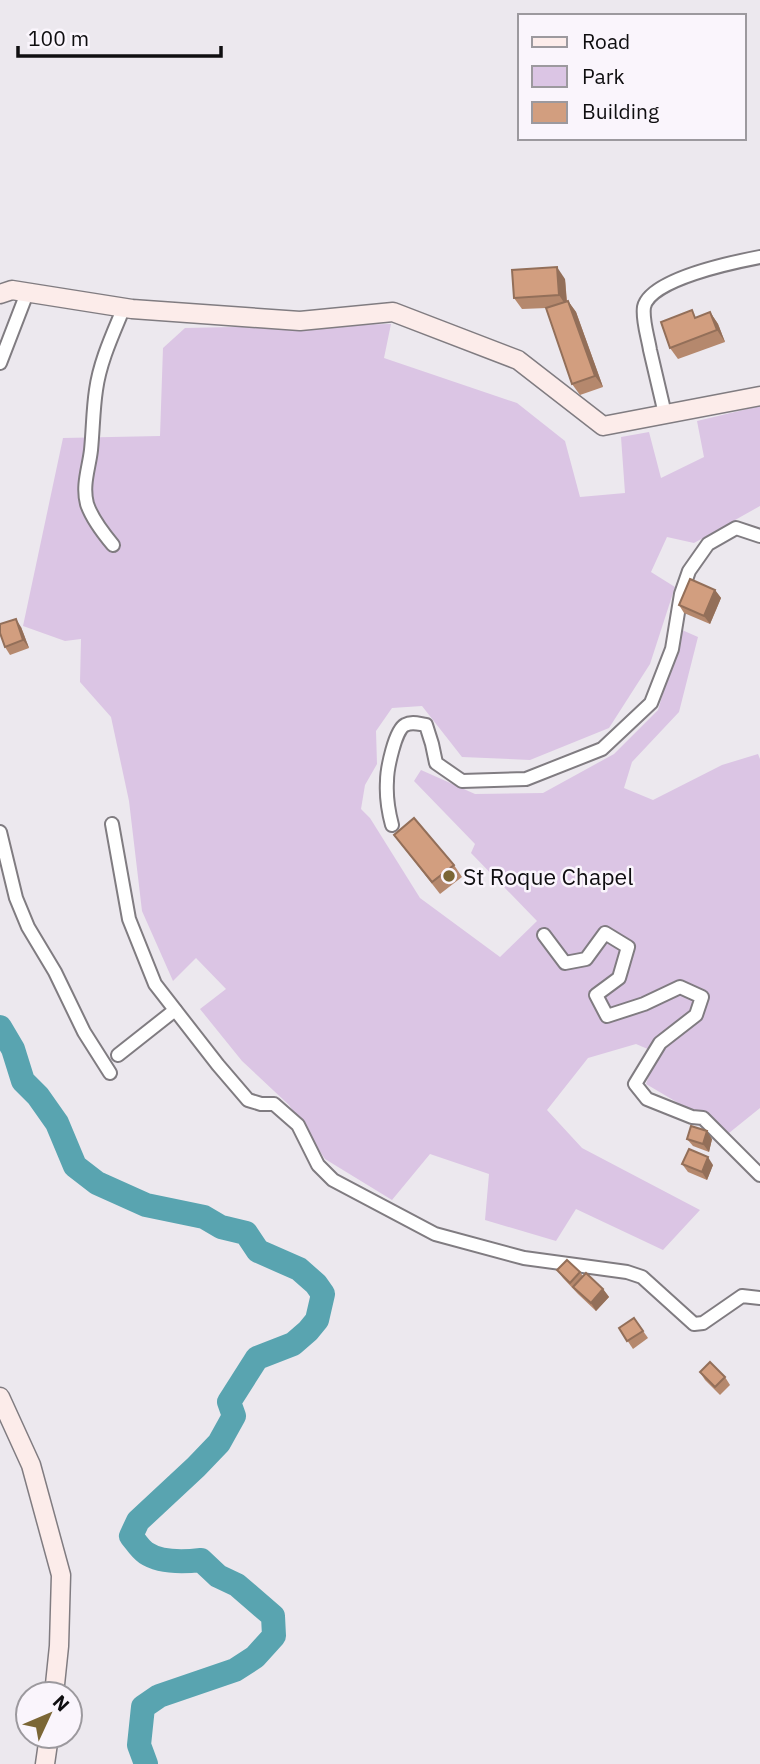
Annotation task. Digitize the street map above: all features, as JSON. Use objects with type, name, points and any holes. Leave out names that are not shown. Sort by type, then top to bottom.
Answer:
[{"type":"street","points":[[665,414],[645,327],[643,310],[647,298],[658,288],[715,267],[760,257]]},
{"type":"street","points":[[0,294],[12,290],[124,307],[300,321],[393,312],[518,360],[603,426],[760,396]]},
{"type":"street","points":[[0,363],[27,293]]},
{"type":"street","points":[[113,545],[90,513],[85,488],[96,388],[107,348],[124,307]]},
{"type":"street","points":[[392,825],[388,810],[387,779],[402,726],[412,722],[426,725],[436,763],[462,781],[526,779],[602,749],[651,703],[672,649],[681,594],[690,571],[708,544],[736,528],[760,536]]},
{"type":"street","points":[[111,824],[129,919],[155,984],[248,1100],[274,1104],[298,1125],[318,1165],[333,1180],[435,1234],[524,1258],[627,1272],[642,1277],[694,1324],[703,1323],[743,1296],[760,1298]]},
{"type":"street","points":[[0,832],[16,898],[28,927],[55,972],[83,1032],[110,1073]]},
{"type":"street","points":[[544,935],[565,963],[586,960],[605,933],[628,947],[619,978],[596,995],[607,1016],[643,1004],[680,987],[702,998],[696,1015],[660,1043],[635,1084],[646,1099],[692,1117],[703,1118],[760,1175]]},
{"type":"street","points":[[118,1055],[175,1010]]},
{"type":"street","points":[[0,1397],[31,1465],[61,1576],[55,1680]]},
{"type":"green space","points":[[391,324],[384,358],[517,403],[565,441],[580,497],[625,493],[621,437],[649,432],[661,478],[704,457],[697,421],[760,406],[760,506],[694,543],[667,537],[651,572],[675,587],[650,664],[609,728],[530,760],[462,757],[422,706],[392,708],[376,731],[377,764],[365,785],[361,809],[370,818],[420,898],[500,957],[537,921],[471,853],[475,844],[414,781],[421,770],[475,794],[543,793],[614,754],[658,710],[682,630],[698,637],[679,712],[632,762],[624,788],[653,800],[722,765],[758,754],[760,1108],[729,1133],[646,1084],[657,1053],[636,1044],[588,1058],[547,1110],[582,1148],[700,1210],[663,1250],[576,1209],[556,1241],[485,1220],[489,1174],[430,1154],[392,1200],[325,1159],[289,1105],[242,1061],[200,1009],[226,989],[196,958],[173,981],[142,911],[129,801],[111,717],[80,682],[81,639],[65,641],[23,626],[63,438],[160,436],[163,348],[185,328]]},
{"type":"building","points":[[557,267],[559,295],[514,298],[512,270]]},
{"type":"building","points":[[568,301],[595,376],[572,384],[546,308]]},
{"type":"building","points":[[692,310],[695,318],[710,312],[717,330],[670,348],[661,322]]},
{"type":"building","points":[[690,579],[715,590],[704,616],[679,605]]},
{"type":"building","points":[[16,619],[23,640],[5,647],[0,624]]},
{"type":"building","points":[[414,818],[454,865],[432,882],[394,835]]},
{"type":"building","points":[[691,1126],[707,1131],[703,1144],[687,1139]]},
{"type":"building","points":[[689,1149],[708,1157],[702,1172],[682,1164]]},
{"type":"building","points":[[567,1260],[580,1272],[570,1283],[557,1270]]},
{"type":"building","points":[[586,1273],[603,1289],[591,1303],[573,1287]]},
{"type":"building","points":[[634,1318],[643,1331],[627,1341],[619,1328]]},
{"type":"building","points":[[710,1362],[725,1377],[715,1387],[700,1372]]},
{"type":"waterway","points":[[0,1027],[13,1049],[23,1081],[38,1096],[57,1123],[75,1166],[97,1183],[146,1205],[204,1217],[221,1227],[246,1233],[258,1251],[299,1269],[323,1294],[317,1320],[308,1331],[293,1344],[257,1358],[229,1402],[234,1416],[219,1443],[138,1521],[131,1536],[144,1551],[159,1559],[201,1560],[218,1576],[237,1585],[273,1616],[274,1636],[255,1657],[235,1670],[159,1696],[143,1707],[139,1745],[146,1764]]},
{"type":"place","name":"St Roque Chapel","points":[[449,876]]}]
